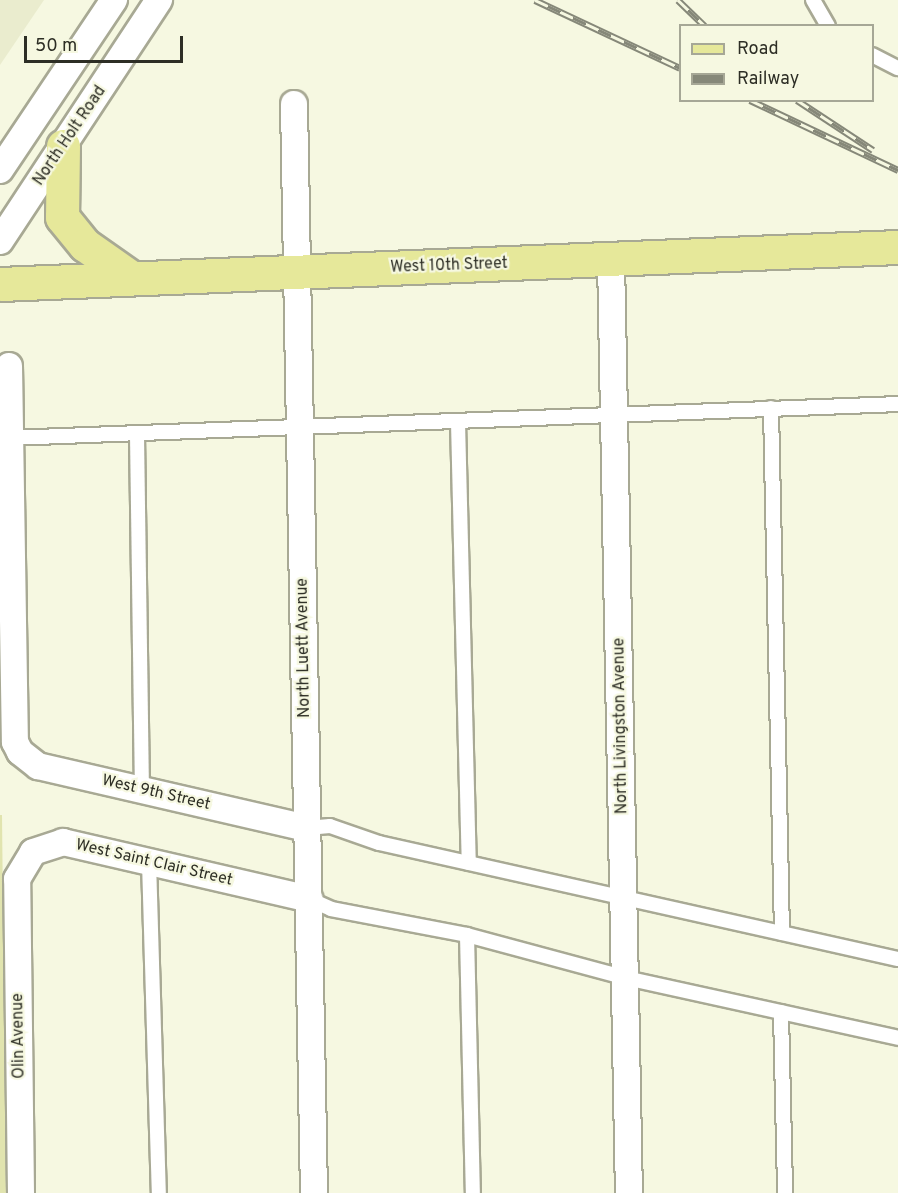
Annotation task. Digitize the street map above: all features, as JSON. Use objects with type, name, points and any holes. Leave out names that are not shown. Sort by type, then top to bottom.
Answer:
[{"type":"main road","points":[[63,146],[62,217],[85,245],[132,278]]},
{"type":"main road","name":"West 10th Street","points":[[0,284],[898,247]]},
{"type":"street","points":[[0,170],[114,0]]},
{"type":"street","name":"North Holt Road","points":[[0,241],[159,0]]},
{"type":"street","name":"North Luett Avenue","points":[[294,104],[314,1193]]},
{"type":"street","name":"North Livingston Avenue","points":[[611,259],[629,1193]]},
{"type":"street","points":[[9,366],[10,438]]},
{"type":"street","name":"West 9th Street","points":[[10,438],[15,742],[38,766],[307,828]]},
{"type":"street","name":"West Saint Clair Street","points":[[17,879],[33,852],[55,842],[309,899]]},
{"type":"street","name":"Olin Avenue","points":[[17,879],[21,1193]]},
{"type":"lane","points":[[813,0],[827,24]]},
{"type":"lane","points":[[874,56],[898,68]]},
{"type":"lane","points":[[10,438],[300,429],[898,404]]},
{"type":"lane","points":[[771,408],[782,933]]},
{"type":"lane","points":[[458,422],[469,863]]},
{"type":"lane","points":[[136,435],[142,789]]},
{"type":"lane","points":[[307,828],[330,826],[469,863],[898,959]]},
{"type":"lane","points":[[149,862],[159,1193]]},
{"type":"lane","points":[[309,899],[331,909],[467,935],[626,978],[898,1038]]},
{"type":"lane","points":[[467,935],[473,1193]]},
{"type":"lane","points":[[781,1012],[785,1193]]},
{"type":"shaded area","points":[[0,0],[44,0],[0,65]]},
{"type":"green space","points":[[0,815],[2,815],[6,1193],[0,1193]]},
{"type":"railway","points":[[535,0],[679,68]]},
{"type":"railway","points":[[678,0],[703,24]]},
{"type":"railway","points":[[754,102],[898,170]]},
{"type":"railway","points":[[800,102],[873,150]]}]
